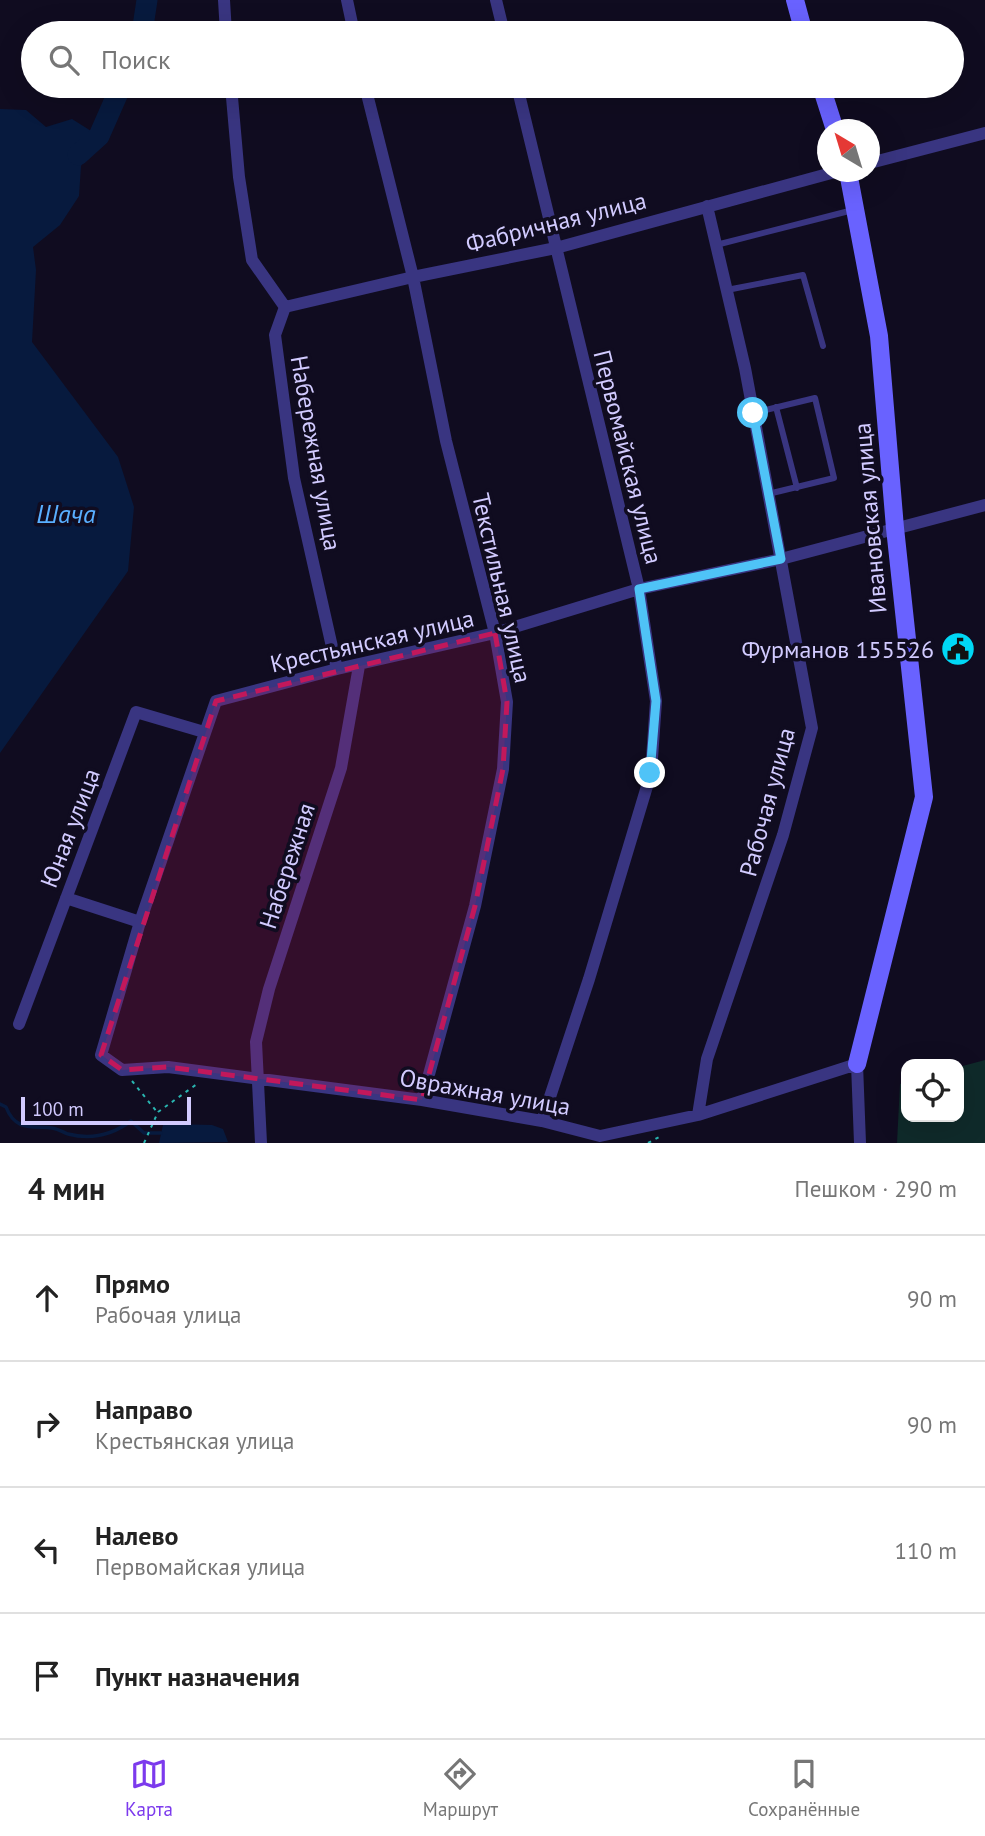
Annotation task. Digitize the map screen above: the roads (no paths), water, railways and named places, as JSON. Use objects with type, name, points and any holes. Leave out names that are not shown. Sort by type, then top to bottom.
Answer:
[{"type":"street","points":[[224,0],[225,21]]},
{"type":"street","points":[[347,0],[351,21]]},
{"type":"street","points":[[496,0],[501,21]]},
{"type":"street","points":[[795,0],[801,21]]},
{"type":"street","points":[[232,98],[239,177],[252,260],[285,307]]},
{"type":"street","name":"Текстильная улица","points":[[368,98],[412,277],[446,441],[495,633],[507,702],[503,769],[475,906],[422,1100]]},
{"type":"street","name":"Первомайская улица","points":[[520,98],[639,589],[656,701],[650,773],[589,979],[542,1122]]},
{"type":"street","points":[[825,98],[832,119]]},
{"type":"street","points":[[880,161],[984,136]]},
{"type":"street","name":"Фабричная улица","points":[[285,307],[412,277],[556,248],[817,177]]},
{"type":"street","name":"Ивановская улица","points":[[850,182],[879,336],[895,528],[924,797],[857,1064]]},
{"type":"street","name":"Рабочая улица","points":[[698,1115],[707,1059],[783,835],[812,728],[753,413],[707,206]]},
{"type":"street","name":"Набережная улица","points":[[285,307],[275,335],[294,478],[337,669]]},
{"type":"street","name":"Крестьянская улица","points":[[204,732],[216,701],[337,669],[495,633],[639,589],[781,559],[985,505]]},
{"type":"street","name":"Набережная","points":[[261,1143],[256,1042],[270,989],[341,768],[359,666]]},
{"type":"street","name":"Юная улица","points":[[19,1024],[136,712],[204,732]]},
{"type":"street","points":[[66,898],[140,922],[204,732]]},
{"type":"street","name":"Овражная улица","points":[[140,922],[101,1055],[122,1070],[168,1067],[422,1100],[542,1122],[600,1136],[698,1115],[857,1064]]},
{"type":"street","points":[[857,1064],[860,1143]]},
{"type":"lane","points":[[716,245],[855,210]]},
{"type":"lane","points":[[732,289],[803,275],[823,346]]},
{"type":"lane","points":[[753,413],[815,398],[834,478],[768,494]]},
{"type":"lane","points":[[776,407],[797,488]]},
{"type":"water","name":"Шача","points":[[0,109],[26,110],[46,127],[72,119],[99,136],[81,166],[79,196],[60,225],[33,247],[36,270],[32,342],[118,457],[134,507],[128,571],[0,753]]},
{"type":"water","points":[[163,1125],[212,1125],[223,1129],[228,1142],[159,1143]]},
{"type":"waterway","name":"Шача","points":[[144,21],[147,0]]},
{"type":"waterway","name":"Шача","points":[[78,155],[99,136],[116,98]]},
{"type":"waterway","points":[[0,1104],[6,1107],[19,1124],[54,1128],[77,1136],[101,1135],[131,1121],[144,1133],[161,1133]]},
{"type":"place","name":"Фурманов 155526","points":[[958,649]]}]
